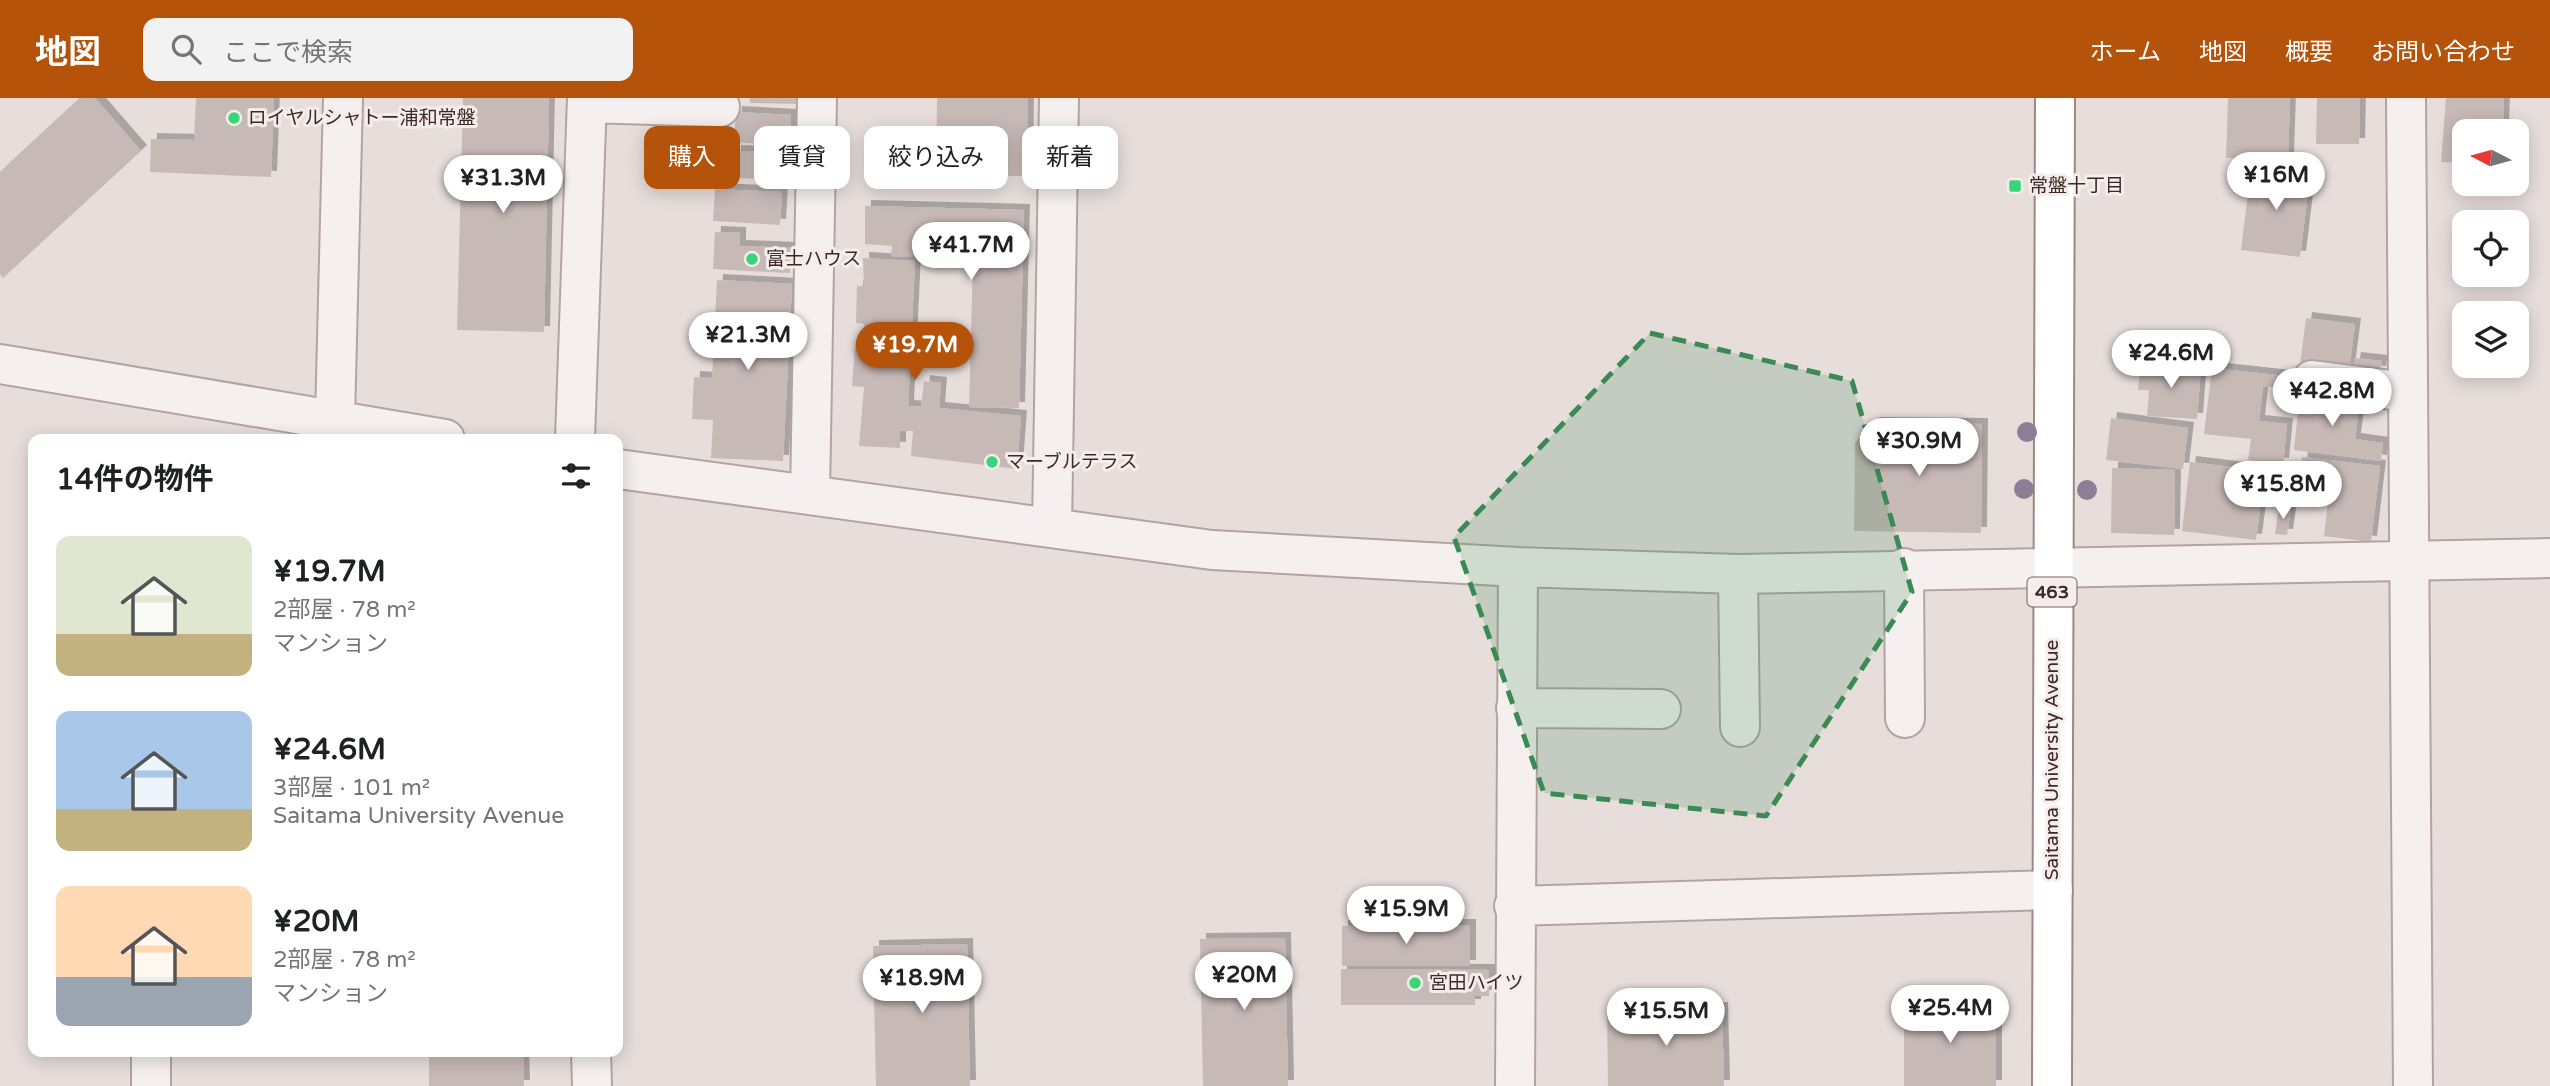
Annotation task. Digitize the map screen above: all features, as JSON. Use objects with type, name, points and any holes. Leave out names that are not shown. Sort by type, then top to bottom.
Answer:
[{"type":"highway","name":"Saitama University Avenue","points":[[2052,1086],[2055,98]]},
{"type":"street","points":[[334,419],[342,98]]},
{"type":"street","points":[[810,495],[817,98]]},
{"type":"street","points":[[1052,528],[1059,98]]},
{"type":"street","points":[[2406,98],[2413,1086]]},
{"type":"street","points":[[575,434],[587,100],[720,107]]},
{"type":"street","points":[[0,364],[417,434]]},
{"type":"street","points":[[2312,380],[2407,392]]},
{"type":"street","points":[[623,470],[1212,550],[1518,566],[1738,574],[1904,568],[2550,558]]},
{"type":"street","points":[[1515,1086],[1518,566]]},
{"type":"street","points":[[1904,568],[1905,718]]},
{"type":"street","points":[[1738,574],[1740,727]]},
{"type":"street","points":[[1516,708],[1661,709]]},
{"type":"street","points":[[1514,906],[2053,890]]},
{"type":"street","points":[[150,1057],[151,1086]]},
{"type":"street","points":[[591,1057],[592,1086]]},
{"type":"highlighted area","points":[[1650,333],[1852,381],[1912,592],[1766,816],[1544,793],[1454,537]]},
{"type":"building","points":[[80,98],[95,98],[141,151],[3,278],[0,274],[0,172]]},
{"type":"building","name":"ロイヤルシャトー浦和常盤","points":[[196,98],[274,98],[271,177],[150,172],[151,139],[194,140]]},
{"type":"building","points":[[463,98],[549,98],[544,332],[457,330]]},
{"type":"building","points":[[750,98],[802,98],[802,104],[750,103]]},
{"type":"building","points":[[937,98],[1028,98],[1028,126],[1022,126],[1022,176],[1008,176],[1008,126],[937,126]]},
{"type":"building","points":[[2228,98],[2290,98],[2288,159],[2226,158]]},
{"type":"building","points":[[2317,98],[2360,98],[2359,144],[2316,144]]},
{"type":"building","points":[[2446,98],[2504,98],[2503,119],[2452,119],[2452,162],[2441,162]]},
{"type":"building","points":[[736,112],[791,115],[790,126],[754,126],[754,143],[740,142],[740,126],[735,126]]},
{"type":"building","points":[[740,151],[754,152],[754,179],[740,178]]},
{"type":"building","points":[[2251,168],[2310,175],[2300,257],[2241,250]]},
{"type":"building","points":[[715,189],[782,192],[780,225],[713,221]]},
{"type":"building","points":[[865,206],[1024,210],[1019,408],[969,407],[973,258],[891,256],[892,246],[865,244]]},
{"type":"building","name":"富士ハウス","points":[[715,232],[740,233],[740,246],[791,248],[790,273],[713,269]]},
{"type":"building","points":[[863,258],[915,261],[908,406],[921,407],[924,381],[941,383],[939,408],[1021,416],[1017,469],[911,456],[913,431],[900,431],[900,448],[859,446],[864,387],[852,386],[855,346],[863,345],[864,324],[856,323],[857,286],[864,286]]},
{"type":"building","points":[[717,280],[792,284],[783,461],[711,458],[713,420],[692,419],[694,377],[712,378]]},
{"type":"building","points":[[2306,318],[2355,324],[2349,370],[2300,365]]},
{"type":"building","points":[[2355,358],[2382,361],[2380,372],[2353,369]]},
{"type":"building","points":[[2141,363],[2201,367],[2197,419],[2147,416],[2149,390],[2138,390]]},
{"type":"building","points":[[2212,368],[2294,377],[2292,390],[2263,386],[2259,421],[2287,424],[2283,464],[2248,460],[2251,439],[2204,434]]},
{"type":"building","points":[[2300,392],[2360,399],[2355,439],[2383,443],[2381,461],[2294,450]]},
{"type":"building","points":[[2111,418],[2188,428],[2183,469],[2106,460]]},
{"type":"building","points":[[1874,423],[1982,424],[1981,533],[1854,531],[1855,443]]},
{"type":"building","points":[[2302,457],[2380,466],[2371,542],[2324,536],[2328,502],[2296,498]]},
{"type":"building","points":[[2190,462],[2265,471],[2256,540],[2182,531]]},
{"type":"building","points":[[2112,468],[2175,470],[2174,535],[2111,533]]},
{"type":"building","points":[[2279,507],[2291,508],[2287,535],[2275,534]]},
{"type":"building","points":[[1470,925],[1470,966],[1342,966],[1342,926]]},
{"type":"building","points":[[1285,938],[1288,1086],[1203,1086],[1200,939]]},
{"type":"building","points":[[967,944],[970,1086],[876,1086],[873,946]]},
{"type":"building","name":"宮田ハイツ","points":[[1341,969],[1489,970],[1489,996],[1475,996],[1475,1005],[1341,1005]]},
{"type":"building","points":[[1904,1004],[1996,1005],[1996,1086],[1904,1086]]},
{"type":"building","points":[[1722,1008],[1724,1086],[1608,1086],[1607,1011]]},
{"type":"building","points":[[429,1057],[523,1057],[524,1086],[429,1086]]},
{"type":"place","name":"ロイヤルシャトー浦和常盤","points":[[234,118]]},
{"type":"place","name":"常盤十丁目","points":[[2015,186]]},
{"type":"place","name":"富士ハウス","points":[[752,259]]},
{"type":"place","name":"マーブルテラス","points":[[992,462]]},
{"type":"place","name":"宮田ハイツ","points":[[1415,983]]}]
